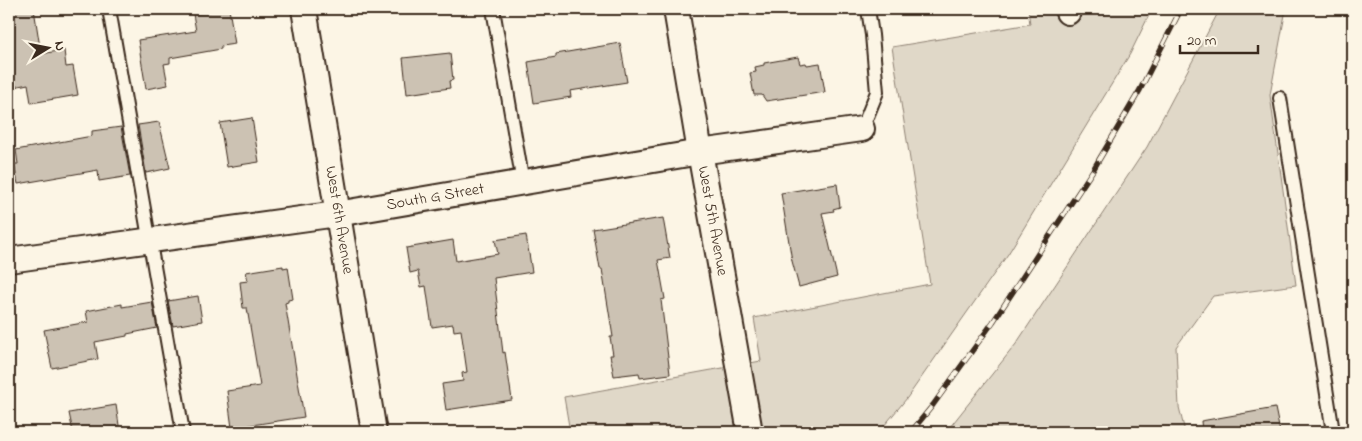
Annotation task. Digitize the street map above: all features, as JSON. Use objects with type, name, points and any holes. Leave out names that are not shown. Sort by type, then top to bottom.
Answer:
[{"type":"street","name":"West 6th Avenue","points":[[304,9],[374,432]]},
{"type":"street","name":"West 5th Avenue","points":[[676,9],[750,432]]},
{"type":"street","name":"South G Street","points":[[9,260],[337,214],[700,152],[862,129]]},
{"type":"lane","points":[[110,9],[183,432]]},
{"type":"lane","points":[[493,9],[523,182]]},
{"type":"lane","points":[[862,129],[877,92],[868,9]]},
{"type":"lane","points":[[1280,98],[1333,432]]},
{"type":"shaded area","points":[[1028,9],[1152,9],[1130,54],[1008,254],[907,398],[879,432],[570,432],[564,397],[761,361],[754,318],[930,284],[892,47],[1030,24]]},
{"type":"shaded area","points":[[1220,9],[1286,9],[1270,95],[1296,285],[1213,296],[1176,347],[1179,407],[1185,432],[946,432],[1016,344],[1147,147]]},
{"type":"building","points":[[9,9],[34,9],[41,54],[64,50],[66,67],[73,66],[78,95],[31,103],[28,84],[9,88],[9,48],[11,47]]},
{"type":"building","points":[[229,9],[235,44],[221,46],[221,49],[170,58],[170,63],[164,64],[168,85],[146,89],[138,40],[196,31],[193,14]]},
{"type":"building","points":[[620,43],[627,82],[570,91],[571,97],[534,103],[528,62],[556,57],[556,54]]},
{"type":"building","points":[[450,53],[453,80],[449,81],[450,88],[407,94],[403,58]]},
{"type":"building","points":[[798,57],[800,64],[820,63],[825,92],[766,101],[762,95],[754,95],[750,73],[756,72],[755,67],[764,65],[764,63]]},
{"type":"building","points":[[252,118],[259,162],[227,167],[220,123]]},
{"type":"building","points":[[159,122],[170,168],[146,173],[138,125]]},
{"type":"building","points":[[121,127],[130,176],[99,181],[98,170],[18,184],[14,164],[18,164],[16,150],[92,136],[92,131]]},
{"type":"building","points":[[837,184],[840,207],[833,209],[834,211],[822,213],[837,277],[799,287],[792,261],[781,193]]},
{"type":"building","points":[[663,218],[670,258],[658,260],[665,299],[661,300],[670,374],[640,378],[639,373],[614,376],[610,355],[613,355],[610,337],[613,337],[602,269],[600,269],[593,229]]},
{"type":"building","points":[[526,235],[532,272],[494,278],[503,353],[505,352],[512,400],[446,410],[442,384],[463,381],[462,373],[467,372],[461,330],[454,331],[453,324],[432,327],[426,286],[421,287],[418,271],[410,273],[406,248],[453,240],[456,261],[498,254],[495,240]]},
{"type":"building","points":[[283,266],[283,268],[288,267],[293,299],[285,303],[304,417],[232,428],[227,391],[260,386],[247,308],[243,308],[240,282],[248,281],[246,272]]},
{"type":"building","points":[[198,296],[202,321],[173,326],[168,301]]},
{"type":"building","points":[[152,302],[157,328],[95,342],[98,359],[52,368],[44,330],[88,322],[86,311],[122,304],[122,307]]},
{"type":"building","points":[[116,405],[120,432],[73,432],[69,413]]},
{"type":"building","points":[[1275,408],[1280,432],[1202,432],[1201,421]]},
{"type":"railway","points":[[911,432],[933,405],[993,322],[1093,170],[1140,90],[1181,9]]}]
